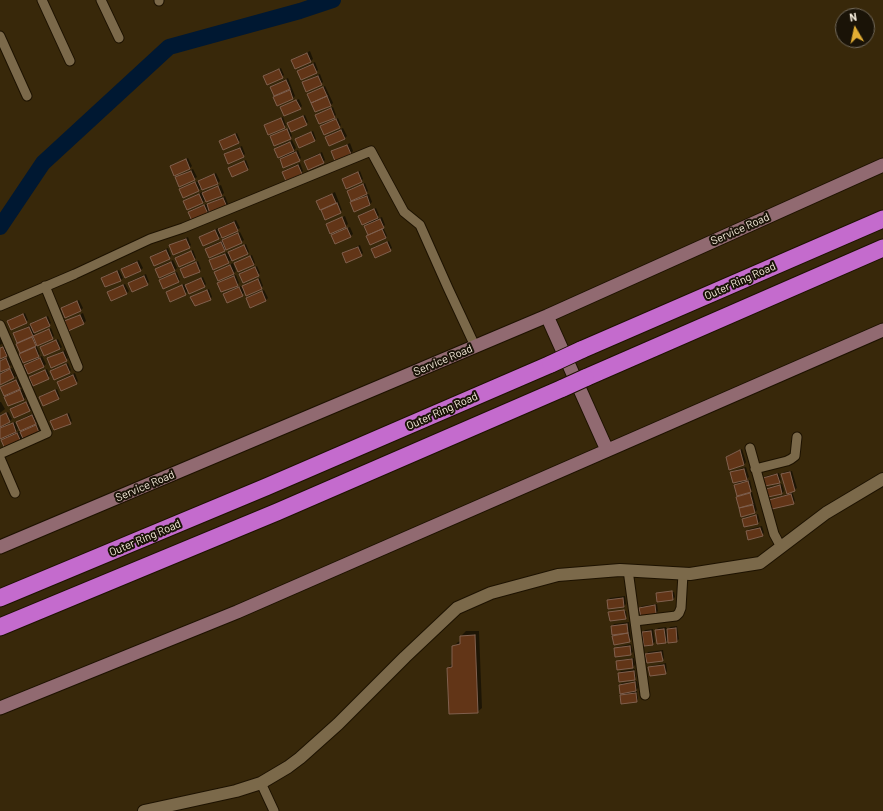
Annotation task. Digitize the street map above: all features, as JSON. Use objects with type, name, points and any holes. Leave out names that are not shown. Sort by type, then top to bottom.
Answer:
[{"type":"highway","name":"Outer Ring Road","points":[[0,598],[280,481],[883,219]]},
{"type":"highway","points":[[0,627],[277,512],[883,248]]},
{"type":"main road","name":"Service Road","points":[[0,548],[547,316],[883,165]]},
{"type":"main road","points":[[547,316],[608,450]]},
{"type":"main road","points":[[0,708],[237,612],[883,330]]},
{"type":"street","points":[[42,0],[70,61]]},
{"type":"street","points":[[101,0],[119,38]]},
{"type":"street","points":[[0,36],[28,96]]},
{"type":"street","points":[[0,306],[75,274],[150,239],[183,228],[371,151],[404,212],[420,225],[475,346]]},
{"type":"street","points":[[45,286],[78,366]]},
{"type":"street","points":[[0,324],[47,434],[0,454]]},
{"type":"street","points":[[755,468],[791,459],[795,456],[797,437]]},
{"type":"street","points":[[750,448],[774,534],[781,547]]},
{"type":"street","points":[[0,458],[15,493]]},
{"type":"street","points":[[144,811],[178,807],[236,791],[261,783],[288,767],[338,724],[405,657],[457,608],[491,593],[558,575],[620,570],[690,574],[760,562],[826,513],[883,479]]},
{"type":"street","points":[[628,570],[645,695]]},
{"type":"street","points":[[635,621],[676,616],[679,614],[681,608],[683,574]]},
{"type":"street","points":[[261,783],[274,811]]},
{"type":"building","points":[[307,53],[311,62],[295,69],[291,60]]},
{"type":"building","points":[[313,64],[317,73],[301,80],[297,71]]},
{"type":"building","points":[[279,69],[283,78],[267,85],[263,76]]},
{"type":"building","points":[[318,76],[322,85],[306,92],[302,82]]},
{"type":"building","points":[[286,80],[290,89],[274,96],[270,87]]},
{"type":"building","points":[[323,87],[327,96],[311,103],[307,94]]},
{"type":"building","points":[[290,90],[293,99],[277,106],[273,97]]},
{"type":"building","points":[[327,96],[331,106],[315,112],[311,103]]},
{"type":"building","points":[[296,100],[301,109],[284,116],[280,107]]},
{"type":"building","points":[[331,108],[335,118],[319,124],[315,115]]},
{"type":"building","points":[[303,116],[307,125],[291,132],[287,123]]},
{"type":"building","points":[[281,118],[285,128],[268,135],[264,125]]},
{"type":"building","points":[[336,119],[340,128],[324,135],[320,126]]},
{"type":"building","points":[[287,129],[291,139],[274,146],[270,136]]},
{"type":"building","points":[[341,130],[345,139],[329,146],[325,137]]},
{"type":"building","points":[[311,132],[315,141],[299,148],[295,139]]},
{"type":"building","points":[[235,134],[239,143],[223,150],[219,141]]},
{"type":"building","points":[[290,142],[294,151],[278,158],[274,149]]},
{"type":"building","points":[[347,145],[351,154],[335,161],[331,151]]},
{"type":"building","points":[[240,148],[244,157],[228,164],[224,154]]},
{"type":"building","points":[[296,152],[300,161],[283,168],[280,159]]},
{"type":"building","points":[[320,154],[324,163],[308,170],[304,161]]},
{"type":"building","points":[[186,159],[190,169],[174,176],[170,166]]},
{"type":"building","points":[[244,161],[248,170],[232,177],[228,168]]},
{"type":"building","points":[[298,165],[302,174],[286,181],[282,172]]},
{"type":"building","points":[[191,171],[195,180],[179,187],[175,177]]},
{"type":"building","points":[[358,172],[362,182],[346,189],[342,179]]},
{"type":"building","points":[[214,174],[218,184],[202,190],[198,181]]},
{"type":"building","points":[[195,182],[199,191],[183,198],[179,189]]},
{"type":"building","points":[[363,184],[367,194],[351,201],[347,191]]},
{"type":"building","points":[[218,186],[222,196],[206,202],[202,193]]},
{"type":"building","points":[[199,194],[203,203],[187,210],[183,201]]},
{"type":"building","points":[[332,194],[336,203],[320,210],[316,201]]},
{"type":"building","points":[[367,196],[370,205],[354,212],[350,202]]},
{"type":"building","points":[[223,198],[227,207],[210,214],[207,204]]},
{"type":"building","points":[[337,203],[341,213],[325,220],[321,210]]},
{"type":"building","points":[[204,205],[208,214],[192,221],[188,212]]},
{"type":"building","points":[[374,209],[378,218],[362,225],[358,216]]},
{"type":"building","points":[[342,217],[346,227],[330,234],[326,224]]},
{"type":"building","points":[[380,219],[384,228],[368,235],[364,226]]},
{"type":"building","points":[[234,222],[238,231],[222,238],[218,229]]},
{"type":"building","points":[[347,228],[351,237],[335,244],[331,235]]},
{"type":"building","points":[[382,229],[386,238],[370,245],[366,236]]},
{"type":"building","points":[[215,230],[219,239],[203,246],[199,237]]},
{"type":"building","points":[[238,233],[242,243],[226,250],[222,240]]},
{"type":"building","points":[[186,239],[190,248],[173,255],[169,245]]},
{"type":"building","points":[[221,242],[225,251],[209,258],[205,249]]},
{"type":"building","points":[[387,242],[391,251],[375,258],[371,249]]},
{"type":"building","points":[[244,245],[248,254],[232,261],[228,252]]},
{"type":"building","points":[[358,247],[362,256],[346,263],[342,253]]},
{"type":"building","points":[[166,250],[170,259],[154,266],[150,257]]},
{"type":"building","points":[[191,251],[195,260],[179,267],[175,258]]},
{"type":"building","points":[[225,254],[229,263],[213,270],[209,260]]},
{"type":"building","points":[[250,256],[254,265],[238,272],[234,263]]},
{"type":"building","points":[[137,262],[141,271],[125,278],[121,269]]},
{"type":"building","points":[[171,262],[175,271],[159,278],[155,269]]},
{"type":"building","points":[[196,262],[200,272],[184,278],[180,269]]},
{"type":"building","points":[[230,265],[234,274],[218,281],[214,272]]},
{"type":"building","points":[[255,267],[259,276],[243,283],[239,274]]},
{"type":"building","points":[[117,271],[121,281],[105,287],[101,278]]},
{"type":"building","points":[[175,273],[179,282],[163,289],[159,280]]},
{"type":"building","points":[[144,276],[148,285],[132,292],[128,283]]},
{"type":"building","points":[[234,276],[238,286],[221,292],[217,283]]},
{"type":"building","points":[[201,278],[205,287],[189,294],[185,285]]},
{"type":"building","points":[[258,279],[262,289],[246,296],[242,286]]},
{"type":"building","points":[[123,285],[127,294],[111,301],[107,292]]},
{"type":"building","points":[[182,285],[186,295],[170,302],[166,292]]},
{"type":"building","points":[[239,287],[243,296],[227,303],[223,294]]},
{"type":"building","points":[[207,290],[211,300],[195,306],[190,297]]},
{"type":"building","points":[[262,291],[266,301],[250,308],[246,298]]},
{"type":"building","points":[[77,301],[81,311],[65,318],[61,308]]},
{"type":"building","points":[[23,314],[27,323],[11,330],[7,321]]},
{"type":"building","points":[[80,315],[84,324],[68,331],[64,321]]},
{"type":"building","points":[[46,317],[50,326],[34,333],[30,324]]},
{"type":"building","points":[[29,327],[33,336],[17,343],[13,333]]},
{"type":"building","points":[[49,329],[53,339],[37,346],[33,336]]},
{"type":"building","points":[[32,337],[36,346],[20,353],[16,344]]},
{"type":"building","points":[[56,340],[60,349],[44,356],[40,347]]},
{"type":"building","points":[[3,347],[7,356],[0,359],[0,348]]},
{"type":"building","points":[[35,347],[39,357],[23,363],[19,354]]},
{"type":"building","points":[[63,352],[67,361],[51,368],[47,358]]},
{"type":"building","points":[[6,358],[10,368],[0,372],[0,361]]},
{"type":"building","points":[[40,358],[44,367],[28,374],[24,365]]},
{"type":"building","points":[[66,364],[70,373],[54,380],[50,371]]},
{"type":"building","points":[[10,369],[14,378],[0,385],[0,374]]},
{"type":"building","points":[[45,370],[49,379],[33,386],[29,377]]},
{"type":"building","points":[[73,375],[77,384],[61,391],[57,382]]},
{"type":"building","points":[[16,380],[20,389],[4,396],[0,387]]},
{"type":"building","points":[[20,390],[24,400],[8,406],[4,397]]},
{"type":"building","points":[[55,390],[59,399],[43,406],[39,397]]},
{"type":"building","points":[[26,402],[30,411],[14,418],[10,409]]},
{"type":"building","points":[[6,413],[10,422],[0,427],[0,416]]},
{"type":"building","points":[[67,414],[71,424],[54,430],[50,421]]},
{"type":"building","points":[[32,415],[36,424],[20,431],[16,422]]},
{"type":"building","points":[[13,423],[16,432],[0,439],[0,428]]},
{"type":"building","points":[[36,425],[40,435],[24,441],[20,432]]},
{"type":"building","points":[[17,433],[21,442],[5,449],[1,440]]},
{"type":"building","points":[[740,450],[744,465],[729,470],[726,457]]},
{"type":"building","points":[[744,469],[747,480],[733,483],[730,472]]},
{"type":"building","points":[[790,472],[795,491],[787,494],[781,474]]},
{"type":"building","points":[[777,474],[780,483],[765,486],[763,478]]},
{"type":"building","points":[[748,481],[751,492],[737,496],[734,485]]},
{"type":"building","points":[[780,485],[782,494],[768,497],[766,489]]},
{"type":"building","points":[[750,493],[753,504],[739,508],[736,497]]},
{"type":"building","points":[[791,494],[794,504],[772,509],[769,500]]},
{"type":"building","points":[[753,505],[755,513],[741,517],[739,508]]},
{"type":"building","points":[[756,515],[758,524],[744,527],[742,519]]},
{"type":"building","points":[[760,528],[763,536],[748,540],[746,531]]},
{"type":"building","points":[[672,591],[673,600],[657,602],[656,593]]},
{"type":"building","points":[[623,598],[624,607],[608,609],[607,600]]},
{"type":"building","points":[[655,605],[656,614],[641,617],[639,608]]},
{"type":"building","points":[[624,610],[626,619],[610,621],[608,612]]},
{"type":"building","points":[[627,624],[628,633],[612,635],[611,626]]},
{"type":"building","points":[[676,628],[677,642],[668,643],[667,629]]},
{"type":"building","points":[[664,629],[666,643],[657,644],[655,630]]},
{"type":"building","points":[[651,631],[653,645],[644,646],[642,632]]},
{"type":"building","points":[[628,633],[630,642],[614,645],[612,636]]},
{"type":"building","points":[[475,635],[478,713],[449,714],[447,668],[452,667],[452,646],[460,644],[460,636]]},
{"type":"building","points":[[630,646],[631,655],[615,657],[614,648]]},
{"type":"building","points":[[661,652],[663,661],[647,663],[645,654]]},
{"type":"building","points":[[632,659],[633,668],[617,670],[616,661]]},
{"type":"building","points":[[664,665],[666,674],[650,676],[648,667]]},
{"type":"building","points":[[634,671],[635,680],[619,682],[618,673]]},
{"type":"building","points":[[635,682],[636,691],[620,694],[619,685]]},
{"type":"building","points":[[636,693],[637,702],[621,704],[620,695]]},
{"type":"waterway","points":[[0,227],[43,163],[169,47],[300,11],[333,0]]}]
